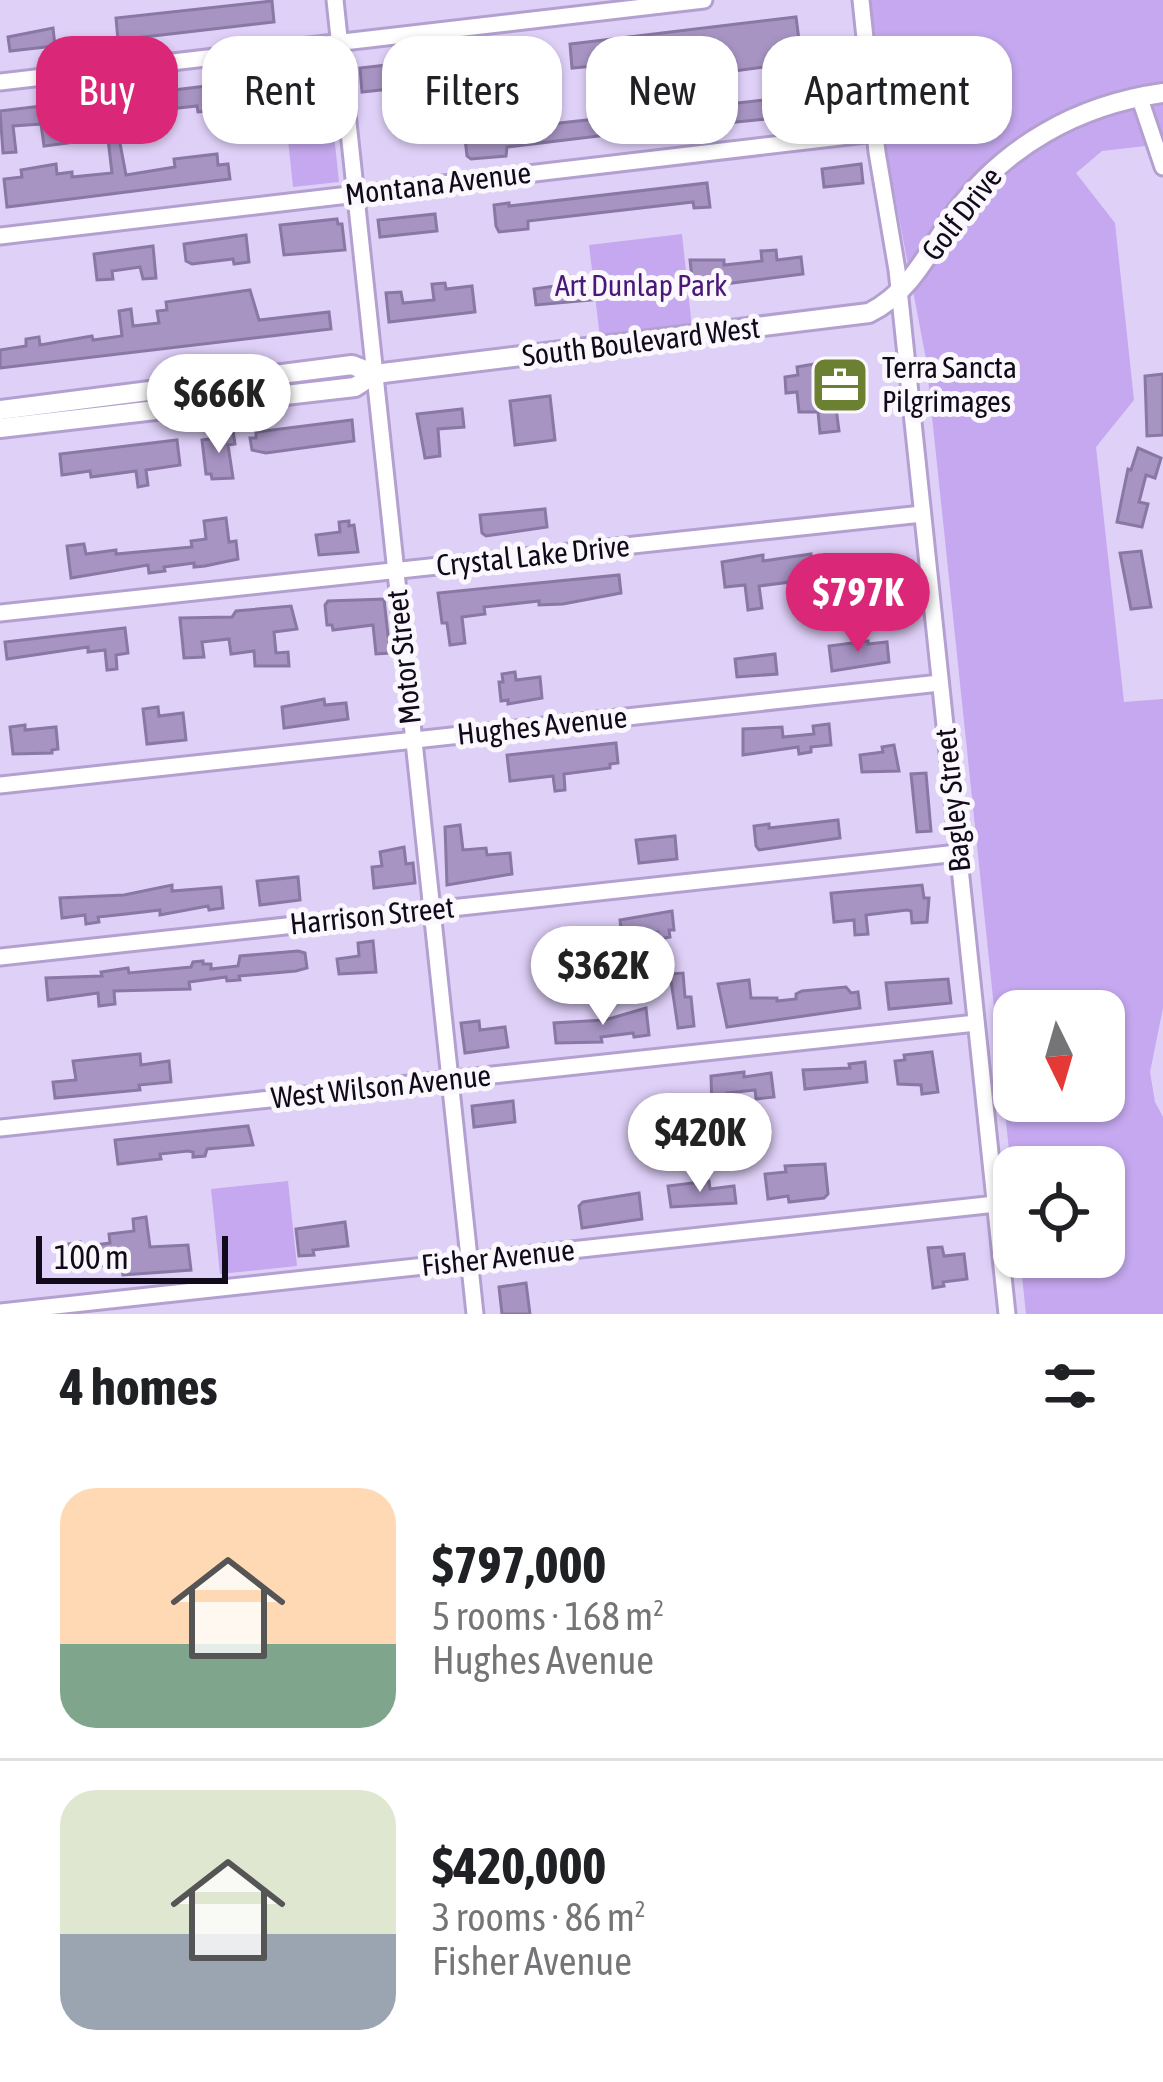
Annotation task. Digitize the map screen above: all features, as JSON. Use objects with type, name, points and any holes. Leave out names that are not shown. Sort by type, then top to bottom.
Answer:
[{"type":"street","name":"Motor Street","points":[[335,0],[339,36]]},
{"type":"street","points":[[358,40],[704,0]]},
{"type":"street","name":"Bagley Street","points":[[861,0],[865,36]]},
{"type":"street","points":[[0,82],[202,58]]},
{"type":"street","name":"Golf Drive","points":[[899,291],[965,201],[1007,158],[1066,121],[1139,96],[1163,93]]},
{"type":"street","points":[[1139,96],[1163,167]]},
{"type":"street","name":"Motor Street","points":[[351,144],[475,1314]]},
{"type":"street","name":"Montana Avenue","points":[[0,236],[781,144]]},
{"type":"street","name":"Bagley Street","points":[[877,144],[899,291],[993,1177]]},
{"type":"street","name":"South Boulevard West","points":[[0,428],[355,387],[375,374],[823,321],[869,313],[899,291]]},
{"type":"street","name":"South Boulevard West","points":[[0,410],[352,365],[375,374]]},
{"type":"street","name":"Crystal Lake Drive","points":[[0,614],[922,514]]},
{"type":"street","name":"Hughes Avenue","points":[[0,785],[940,683]]},
{"type":"street","name":"Harrison Street","points":[[0,957],[958,853]]},
{"type":"street","name":"West Wilson Avenue","points":[[0,1128],[976,1023]]},
{"type":"street","name":"Fisher Avenue","points":[[0,1312],[993,1204]]},
{"type":"street","name":"Bagley Street","points":[[1003,1278],[1007,1314]]},
{"type":"green space","points":[[871,0],[1163,0],[1163,144],[1102,151],[1076,173],[1115,223],[1134,400],[1096,447],[1124,702],[1163,699],[1163,1008],[1150,1072],[1163,1117],[1163,1314],[1026,1314],[1022,1278],[1125,1278],[1125,1146],[1009,1146],[1006,1122],[1125,1122],[1125,990],[993,990],[993,998],[926,359],[886,144],[1012,144],[1012,36],[875,36]]},
{"type":"green space","points":[[288,144],[335,144],[339,182],[293,187]]},
{"type":"green space","name":"Art Dunlap Park","points":[[682,234],[692,328],[600,338],[589,245]]},
{"type":"green space","points":[[288,1181],[297,1266],[220,1274],[211,1189]]},
{"type":"building","points":[[272,1],[274,22],[118,36],[116,18]]},
{"type":"building","points":[[796,17],[798,36],[762,36],[762,67],[738,70],[738,36],[637,36]]},
{"type":"building","points":[[53,28],[54,36],[36,36],[36,48],[10,51],[8,37]]},
{"type":"building","points":[[586,42],[586,67],[572,68],[570,44]]},
{"type":"building","points":[[382,65],[382,90],[362,92],[360,68]]},
{"type":"building","points":[[202,87],[202,112],[197,106],[178,108],[178,90]]},
{"type":"building","points":[[762,100],[762,119],[738,122],[738,103]]},
{"type":"building","points":[[36,107],[36,124],[13,126],[16,152],[3,153],[0,111]]},
{"type":"building","points":[[586,120],[586,138],[562,140],[562,123]]},
{"type":"building","points":[[109,144],[120,144],[126,175],[175,167],[174,159],[217,154],[218,165],[228,164],[230,179],[7,207],[4,179],[22,177],[21,170],[56,164],[57,174],[72,172],[72,177],[112,173]]},
{"type":"building","points":[[466,144],[532,144],[507,147],[506,156],[467,156]]},
{"type":"building","points":[[861,164],[863,183],[824,187],[822,169]]},
{"type":"building","points":[[707,183],[710,207],[694,208],[693,202],[528,221],[528,229],[499,232],[496,226],[494,205]]},
{"type":"building","points":[[435,214],[437,231],[380,237],[378,220]]},
{"type":"building","points":[[337,219],[345,250],[284,255],[280,225]]},
{"type":"building","points":[[246,235],[249,262],[186,261],[184,244]]},
{"type":"building","points":[[153,246],[156,278],[143,279],[140,267],[112,271],[113,279],[97,280],[94,254]]},
{"type":"building","points":[[776,250],[777,260],[801,257],[803,274],[693,288],[690,260],[724,260],[724,265],[762,261],[761,251]]},
{"type":"building","points":[[590,281],[592,300],[536,305],[534,289]]},
{"type":"building","points":[[445,283],[446,289],[472,286],[475,312],[389,322],[386,293],[401,292],[403,303],[434,300],[432,284]]},
{"type":"building","points":[[250,290],[259,320],[329,312],[331,329],[0,368],[0,350],[26,346],[26,339],[39,337],[40,345],[122,336],[119,311],[131,309],[133,326],[159,323],[157,311],[167,310],[166,302]]},
{"type":"building","points":[[814,364],[816,379],[852,377],[854,394],[835,400],[839,431],[820,433],[818,412],[799,412],[797,392],[786,393],[785,377],[798,375],[797,367]]},
{"type":"building","points":[[1163,374],[1163,435],[1147,436],[1145,376]]},
{"type":"building","points":[[550,396],[555,440],[515,445],[510,401]]},
{"type":"building","points":[[462,409],[464,427],[438,429],[440,456],[425,458],[417,414]]},
{"type":"building","points":[[352,420],[354,441],[266,453],[252,450],[250,438],[256,438],[256,432]]},
{"type":"building","points":[[233,431],[235,444],[228,445],[233,478],[212,479],[206,474],[202,440]]},
{"type":"building","points":[[177,440],[180,465],[146,470],[148,485],[138,487],[136,471],[62,475],[60,454]]},
{"type":"building","points":[[1138,448],[1161,458],[1155,478],[1146,475],[1139,502],[1148,504],[1142,527],[1117,522],[1128,469]]},
{"type":"building","points":[[545,509],[547,527],[482,533],[480,515]]},
{"type":"building","points":[[226,518],[229,542],[236,541],[238,559],[149,573],[148,565],[71,578],[67,546],[84,544],[86,554],[192,547],[191,541],[206,539],[204,521]]},
{"type":"building","points":[[349,521],[349,526],[354,525],[358,552],[319,555],[316,535],[340,532],[339,522]]},
{"type":"building","points":[[1141,551],[1151,607],[1131,609],[1120,553]]},
{"type":"building","points":[[811,554],[814,579],[759,586],[762,608],[748,610],[745,585],[725,587],[722,562]]},
{"type":"building","points":[[619,575],[621,593],[563,604],[539,605],[539,601],[484,607],[485,614],[462,617],[465,643],[450,645],[447,623],[442,623],[438,593]]},
{"type":"building","points":[[384,599],[390,653],[376,654],[373,625],[333,630],[327,625],[328,601]]},
{"type":"building","points":[[291,606],[297,629],[274,632],[276,653],[288,652],[289,666],[255,666],[254,651],[231,654],[229,639],[202,642],[204,657],[184,658],[180,618],[232,617],[236,611]]},
{"type":"building","points":[[125,628],[128,653],[116,655],[117,669],[107,670],[105,650],[88,652],[88,647],[7,659],[5,642]]},
{"type":"building","points":[[887,642],[889,662],[832,671],[829,646]]},
{"type":"building","points":[[775,654],[777,674],[737,677],[735,659]]},
{"type":"building","points":[[515,672],[516,680],[540,677],[542,698],[501,701],[502,674]]},
{"type":"building","points":[[324,699],[325,705],[346,703],[348,719],[284,728],[282,707]]},
{"type":"building","points":[[158,707],[159,716],[183,713],[186,740],[147,744],[143,709]]},
{"type":"building","points":[[829,724],[831,745],[799,754],[798,747],[743,755],[743,729],[782,727],[783,737],[814,734],[813,726]]},
{"type":"building","points":[[25,725],[25,730],[56,727],[58,749],[13,754],[10,727]]},
{"type":"building","points":[[616,743],[618,763],[564,774],[565,790],[555,791],[553,776],[510,781],[507,755]]},
{"type":"building","points":[[894,745],[899,771],[862,772],[860,755],[883,752],[882,747]]},
{"type":"building","points":[[926,773],[931,831],[917,832],[911,774]]},
{"type":"building","points":[[838,820],[840,838],[759,850],[756,846],[754,826]]},
{"type":"building","points":[[460,825],[463,850],[510,853],[512,874],[447,885],[445,827]]},
{"type":"building","points":[[675,836],[677,859],[639,863],[636,840]]},
{"type":"building","points":[[404,847],[406,864],[413,863],[415,883],[374,888],[372,867],[382,866],[380,852]]},
{"type":"building","points":[[298,877],[300,900],[260,905],[257,881]]},
{"type":"building","points":[[172,885],[172,891],[221,887],[223,908],[98,917],[99,922],[86,924],[85,915],[62,918],[60,898],[124,895]]},
{"type":"building","points":[[922,885],[924,898],[929,898],[927,922],[912,923],[907,910],[866,915],[868,934],[855,935],[854,920],[834,922],[831,893]]},
{"type":"building","points":[[672,911],[670,937],[659,939],[658,932],[622,938],[620,920]]},
{"type":"building","points":[[373,941],[376,972],[339,974],[337,959],[359,956],[358,943]]},
{"type":"building","points":[[305,953],[307,968],[296,971],[189,982],[190,989],[114,991],[115,1004],[99,1006],[98,993],[48,1000],[46,978],[102,976],[101,972],[128,968],[129,973],[191,967],[203,961],[211,969],[238,966],[240,956]]},
{"type":"building","points":[[683,973],[694,1026],[678,1028],[670,974]]},
{"type":"building","points":[[948,979],[951,1003],[889,1009],[886,983]]},
{"type":"building","points":[[749,980],[751,998],[796,999],[802,991],[846,987],[851,993],[858,992],[860,1008],[727,1027],[718,984]]},
{"type":"building","points":[[646,1008],[649,1035],[556,1043],[554,1023],[605,1020]]},
{"type":"building","points":[[479,1021],[480,1030],[505,1027],[508,1047],[465,1053],[461,1023]]},
{"type":"building","points":[[932,1052],[938,1092],[922,1094],[921,1085],[898,1084],[895,1061],[905,1060],[904,1055]]},
{"type":"building","points":[[140,1054],[141,1065],[169,1061],[171,1082],[139,1085],[140,1090],[55,1098],[53,1082],[76,1080],[73,1061]]},
{"type":"building","points":[[865,1062],[867,1082],[805,1089],[803,1070],[850,1068],[849,1064]]},
{"type":"building","points":[[744,1072],[744,1077],[771,1073],[774,1097],[756,1099],[755,1090],[727,1093],[729,1105],[712,1107],[711,1076]]},
{"type":"building","points":[[513,1101],[515,1122],[474,1127],[472,1106]]},
{"type":"building","points":[[248,1126],[253,1145],[207,1149],[205,1156],[193,1157],[188,1151],[118,1164],[115,1140]]},
{"type":"building","points":[[825,1164],[828,1194],[824,1198],[768,1199],[765,1174],[786,1172],[785,1166]]},
{"type":"building","points":[[709,1181],[710,1189],[734,1186],[736,1203],[671,1207],[668,1186]]},
{"type":"building","points":[[639,1193],[642,1219],[582,1228],[579,1206],[583,1202]]},
{"type":"building","points":[[146,1217],[150,1247],[188,1245],[191,1270],[123,1275],[121,1263],[67,1271],[63,1245],[110,1243],[109,1234],[134,1231],[133,1219]]},
{"type":"building","points":[[345,1222],[348,1246],[299,1256],[296,1229]]},
{"type":"building","points":[[942,1247],[944,1256],[964,1254],[967,1279],[933,1288],[928,1248]]},
{"type":"building","points":[[526,1283],[530,1314],[502,1314],[499,1287]]},
{"type":"place","name":"Terra Sancta Pilgrimages","points":[[840,385]]}]
